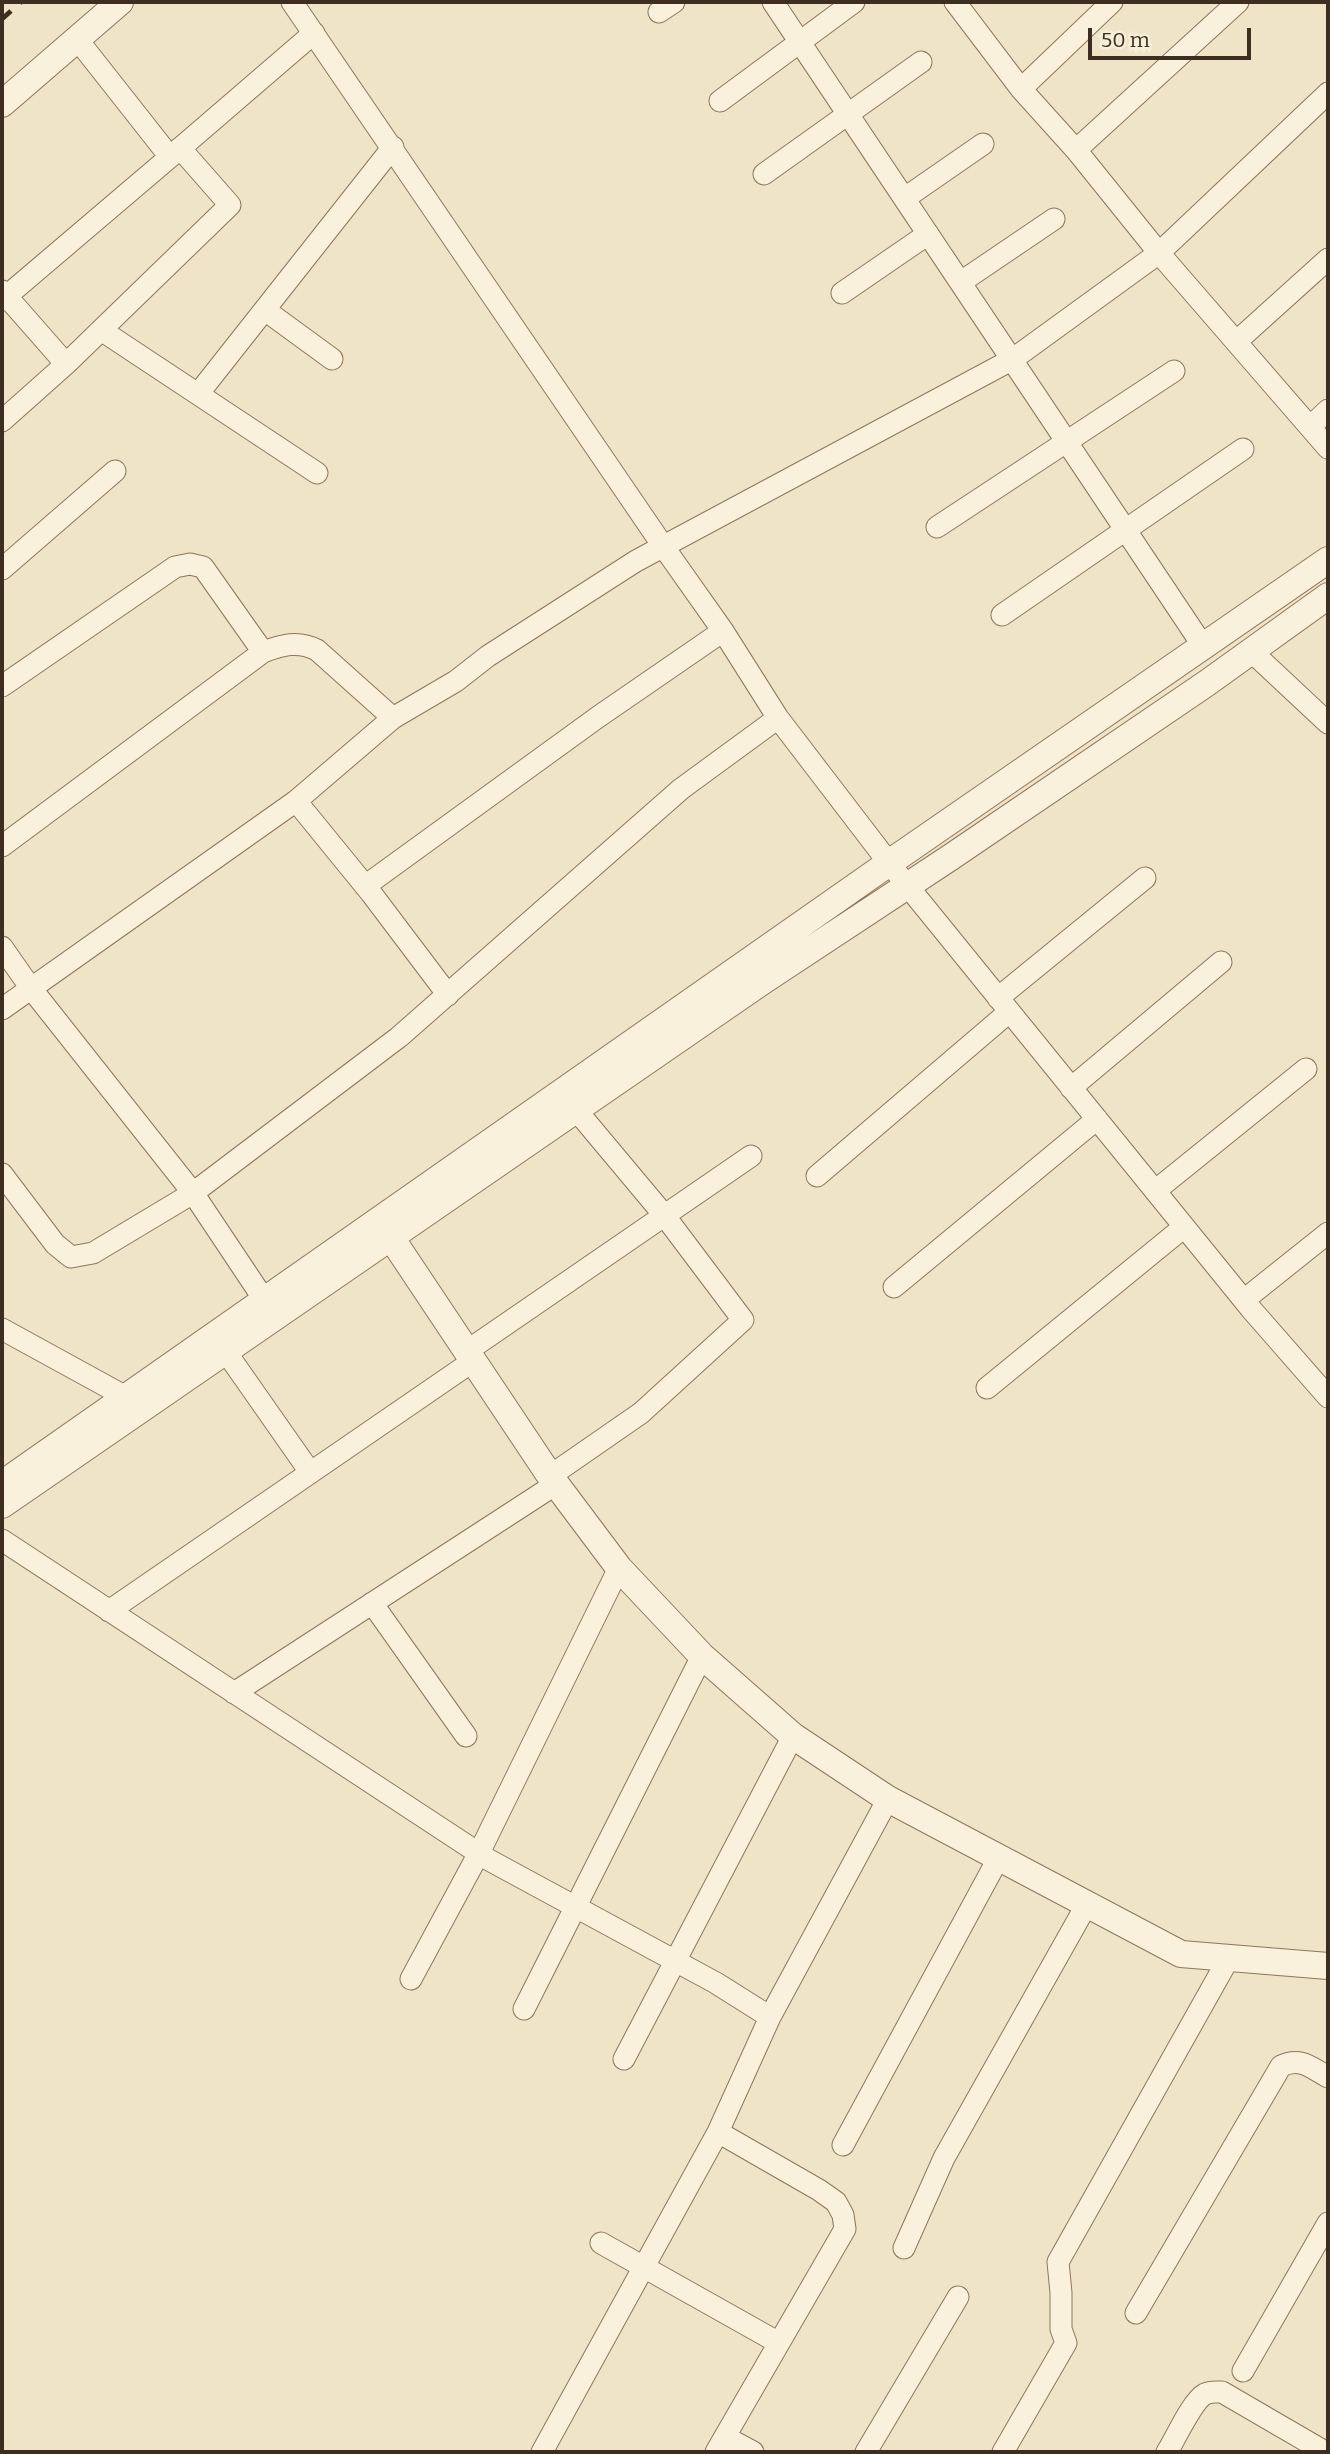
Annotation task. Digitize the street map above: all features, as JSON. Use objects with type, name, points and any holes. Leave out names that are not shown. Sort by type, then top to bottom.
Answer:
[{"type":"street","points":[[2,104],[120,2]]},
{"type":"street","points":[[292,2],[723,631],[778,718],[889,863],[1071,1088],[1244,1300],[1328,1397]]},
{"type":"street","points":[[773,2],[1203,646]]},
{"type":"street","points":[[719,101],[854,2]]},
{"type":"street","points":[[955,2],[1021,89],[1076,150],[1159,253],[1328,448]]},
{"type":"street","points":[[1021,89],[1112,2]]},
{"type":"street","points":[[1076,150],[1238,2]]},
{"type":"street","points":[[66,364],[3,296],[314,33]]},
{"type":"street","points":[[2,421],[66,364],[230,205],[175,152],[77,39]]},
{"type":"street","points":[[764,174],[920,62]]},
{"type":"street","points":[[2,1009],[296,801],[393,719],[456,681],[488,656],[636,561],[1013,359],[1159,253],[1328,93]]},
{"type":"street","points":[[905,198],[983,144]]},
{"type":"street","points":[[198,394],[393,147]]},
{"type":"street","points":[[961,282],[1054,219]]},
{"type":"street","points":[[842,292],[928,234]]},
{"type":"street","points":[[1236,342],[1328,259]]},
{"type":"street","points":[[265,310],[332,359]]},
{"type":"street","points":[[101,330],[317,473]]},
{"type":"street","points":[[937,527],[1174,371]]},
{"type":"street","points":[[1310,427],[1328,410]]},
{"type":"street","points":[[1002,615],[1243,449]]},
{"type":"street","points":[[2,569],[115,471]]},
{"type":"street","points":[[2,1484],[126,1397],[270,1309],[385,1229],[889,863],[1328,560]]},
{"type":"street","points":[[2,686],[174,567],[190,564],[203,567],[263,652]]},
{"type":"street","points":[[385,1229],[577,1111],[762,981],[909,885],[1251,652],[1328,596]]},
{"type":"street","points":[[365,887],[723,631]]},
{"type":"street","points":[[2,846],[263,652],[284,645],[305,643],[330,660],[393,719]]},
{"type":"street","points":[[1251,652],[1328,723]]},
{"type":"street","points":[[2,1174],[55,1244],[71,1257],[93,1253],[193,1193],[399,1037],[681,789],[778,718]]},
{"type":"street","points":[[296,801],[448,995]]},
{"type":"street","points":[[817,1176],[1145,878]]},
{"type":"street","points":[[2,947],[30,987],[193,1193],[270,1309]]},
{"type":"street","points":[[1071,1088],[1220,962]]},
{"type":"street","points":[[1155,1191],[1306,1069]]},
{"type":"street","points":[[234,1693],[553,1480],[641,1413],[743,1320],[664,1215],[577,1111]]},
{"type":"street","points":[[894,1287],[1097,1119]]},
{"type":"street","points":[[109,1611],[310,1472],[664,1215],[751,1156]]},
{"type":"street","points":[[987,1388],[1184,1227]]},
{"type":"street","points":[[385,1229],[553,1480],[620,1568],[702,1656],[793,1736],[888,1798],[1181,1954],[1328,1966]]},
{"type":"street","points":[[1244,1300],[1328,1234]]},
{"type":"street","points":[[2,1505],[226,1352],[270,1309]]},
{"type":"street","points":[[2,1329],[126,1397]]},
{"type":"street","points":[[226,1352],[310,1472]]},
{"type":"street","points":[[2,1541],[479,1853],[716,1983],[769,2017]]},
{"type":"street","points":[[411,1979],[479,1853],[620,1568]]},
{"type":"street","points":[[372,1603],[466,1737]]},
{"type":"street","points":[[524,2009],[702,1656]]},
{"type":"street","points":[[624,2059],[793,1736]]},
{"type":"street","points":[[542,2452],[718,2132],[769,2017],[888,1798]]},
{"type":"street","points":[[843,2145],[999,1857]]},
{"type":"street","points":[[904,2248],[944,2158],[1087,1904]]},
{"type":"street","points":[[1003,2452],[1066,2343],[1061,2329],[1058,2263],[1230,1956]]},
{"type":"street","points":[[1136,2313],[1281,2066],[1300,2062],[1328,2077]]},
{"type":"street","points":[[718,2132],[836,2202],[843,2215],[845,2229],[721,2445],[753,2452]]},
{"type":"street","points":[[1243,2371],[1328,2223]]},
{"type":"street","points":[[601,2243],[779,2343]]},
{"type":"street","points":[[866,2452],[958,2297]]},
{"type":"street","points":[[1167,2452],[1199,2399],[1215,2392],[1222,2392],[1321,2451]]},
{"type":"railway","points":[[2,19],[21,2]]}]
